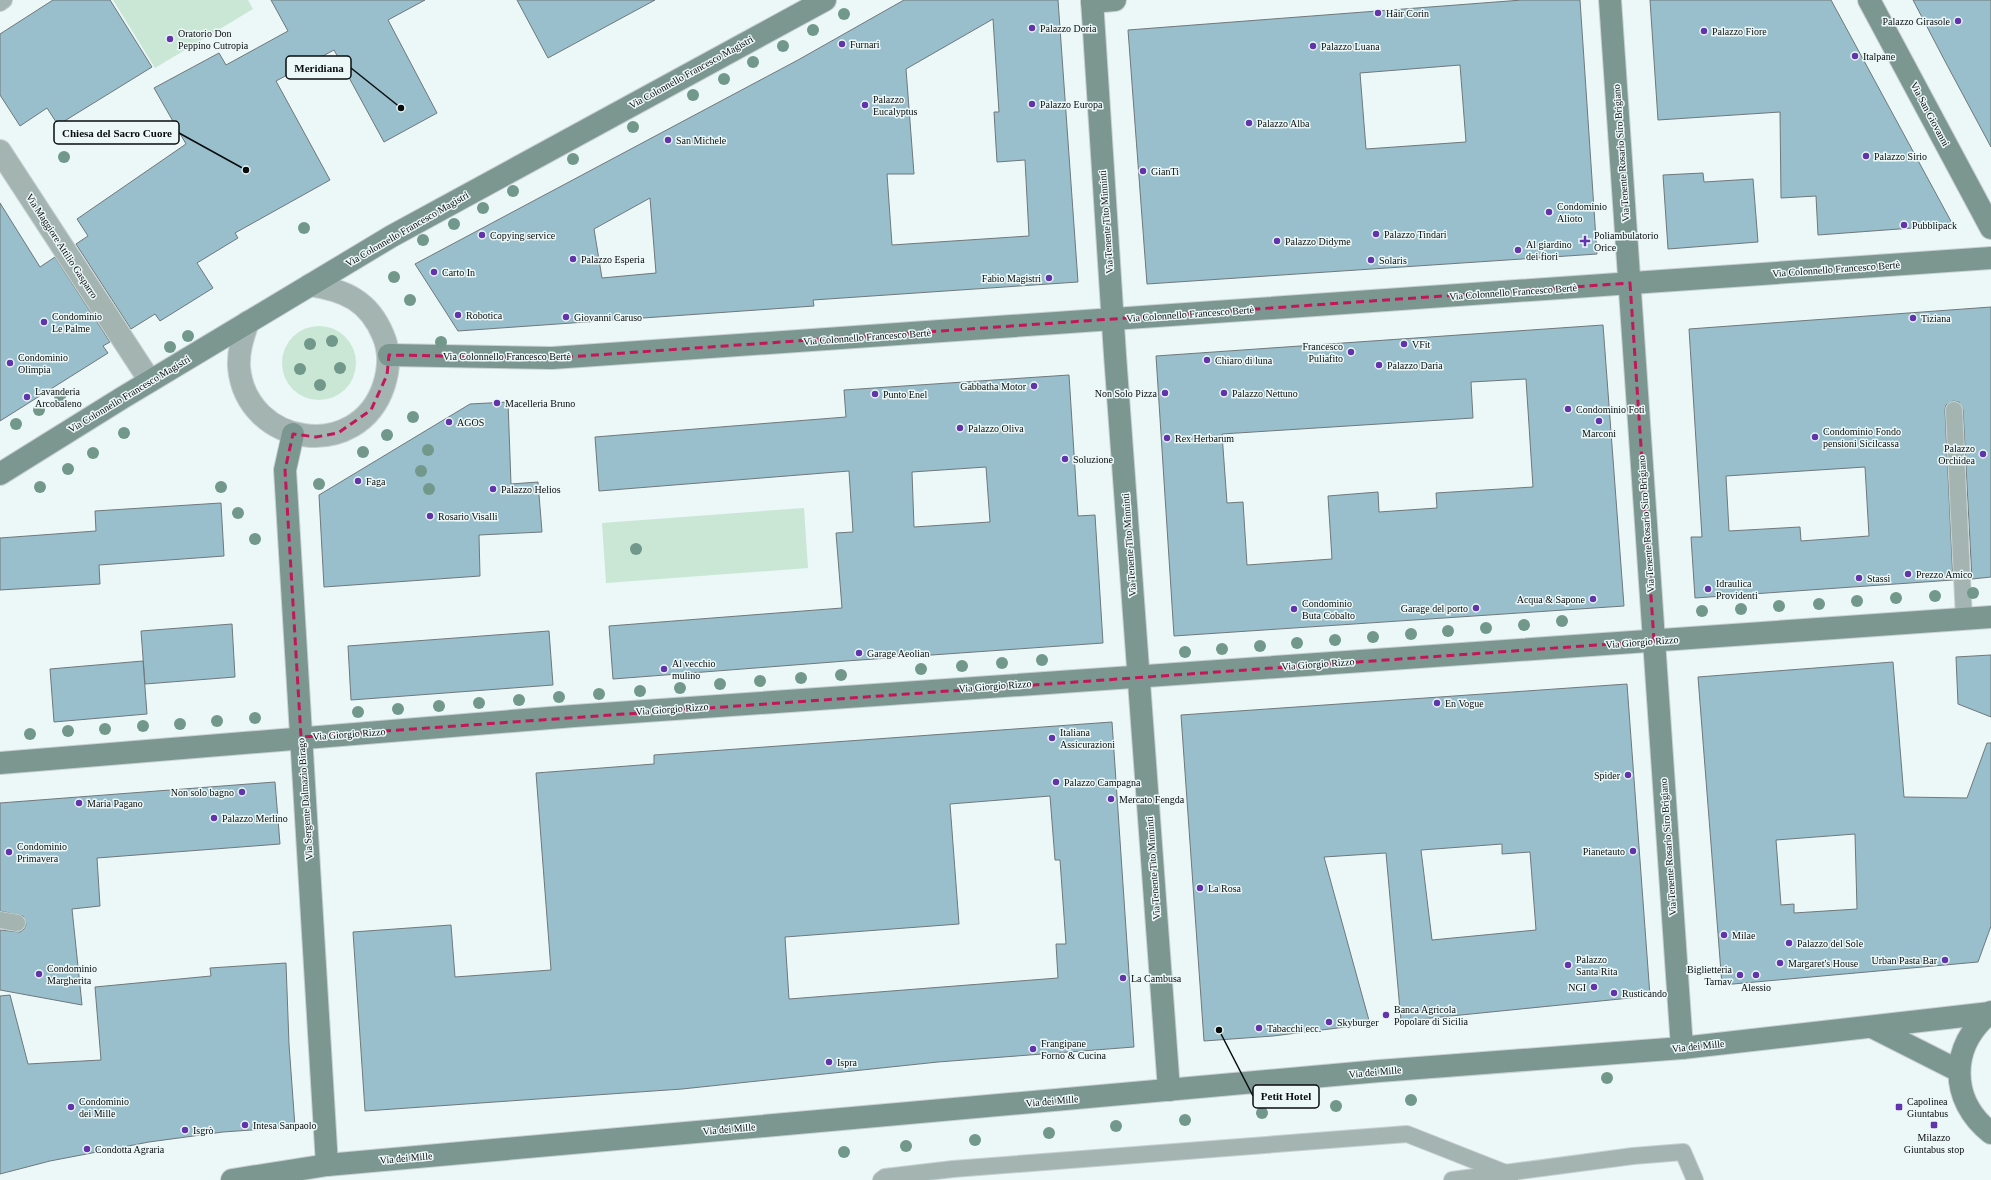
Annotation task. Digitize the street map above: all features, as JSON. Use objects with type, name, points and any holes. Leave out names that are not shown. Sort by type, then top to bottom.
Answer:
[{"type":"street","name":"Via Colonnello Francesco Magistri","points":[[0,474],[150,381],[392,236],[825,0]]},
{"type":"street","points":[[1092,1],[1115,0]]},
{"type":"street","name":"Via Tenente Rosario Siro Brigiano","points":[[1610,0],[1682,1048]]},
{"type":"street","name":"Via San Giovanni","points":[[1869,0],[1991,228]]},
{"type":"street","name":"Via Tenente Tito Minninti","points":[[1092,1],[1113,320],[1169,1090]]},
{"type":"street","name":"Via Maggiore Attilio Gasparro","points":[[0,151],[150,381]]},
{"type":"street","name":"Via Colonnello Francesco Bertè","points":[[388,355],[552,358],[1991,258]]},
{"type":"street","points":[[248,322],[239,355],[240,377],[252,404],[266,420],[293,434],[316,437],[326,436],[338,432],[355,424],[372,410],[381,394],[387,375],[388,355],[386,341],[380,326],[364,306],[332,288],[310,285]]},
{"type":"street","name":"Via Sergente Dalmazio Birago","points":[[293,434],[285,470],[327,1165]]},
{"type":"street","name":"Via Giorgio Rizzo","points":[[0,763],[301,737],[1139,676],[1991,617]]},
{"type":"street","name":"Via dei Mille","points":[[232,1180],[327,1165],[1379,1071],[1682,1048],[1991,1013]]},
{"type":"street","name":"Via dei Mille","points":[[1991,1013],[1974,1029],[1963,1049],[1959,1071],[1961,1090],[1968,1108],[1979,1123],[1991,1133]]},
{"type":"street","points":[[1872,1027],[1959,1071]]},
{"type":"lane","points":[[0,3],[4,0]]},
{"type":"lane","points":[[1954,410],[1964,619]]},
{"type":"lane","points":[[0,920],[18,923]]},
{"type":"lane","points":[[881,1180],[885,1177],[953,1169],[1407,1134],[1508,1176]]},
{"type":"lane","points":[[1452,1180],[1508,1176],[1633,1156],[1682,1152],[1695,1180]]},
{"type":"highlighted area","points":[[1630,283],[1654,641],[301,737],[285,470],[293,434],[316,437],[338,433],[371,410],[387,375],[389,355],[552,358]]},
{"type":"green space","name":"Oratorio Don Peppino Cutropia","points":[[113,0],[248,0],[253,9],[155,68]]},
{"type":"green space","points":[[319,326],[340,332],[350,342],[356,363],[350,384],[340,394],[319,400],[298,394],[288,384],[282,363],[288,342],[298,332]]},
{"type":"green space","points":[[804,508],[808,568],[606,583],[602,523]]},
{"type":"building","points":[[53,0],[110,0],[152,67],[58,125],[47,108],[20,126],[0,95],[0,34]]},
{"type":"building","points":[[271,0],[425,0],[388,20],[437,113],[384,142],[334,50],[276,81],[330,180],[235,233],[238,238],[197,263],[213,288],[160,321],[155,314],[131,329],[76,244],[88,236],[77,219],[186,144],[154,88],[219,53],[226,65],[288,31]]},
{"type":"building","points":[[517,0],[655,0],[548,58]]},
{"type":"building","points":[[904,0],[1058,0],[1078,282],[813,300],[814,306],[458,331],[415,264],[798,60]],"holes":[[[993,19],[999,112],[994,112],[997,162],[1025,160],[1029,236],[892,245],[887,174],[914,174],[906,69]],[[650,198],[656,273],[602,278],[594,229]]]},
{"type":"building","points":[[1522,0],[1580,0],[1597,254],[1147,284],[1128,30]],"holes":[[[1460,65],[1466,142],[1366,149],[1360,73]]]},
{"type":"building","points":[[1650,0],[1831,0],[1953,225],[1818,235],[1816,196],[1781,198],[1780,112],[1658,120]]},
{"type":"building","name":"Palazzo Girasole","points":[[1913,0],[1991,0],[1991,147],[1947,65]]},
{"type":"building","points":[[1703,173],[1704,182],[1753,179],[1758,242],[1668,249],[1663,175]]},
{"type":"building","name":"Condominio Le Palme","points":[[0,203],[40,267],[55,257],[110,342],[103,346],[108,353],[0,421]]},
{"type":"building","points":[[1991,307],[1991,577],[1972,579],[1963,410],[1959,402],[1953,401],[1946,405],[1945,410],[1953,580],[1695,598],[1691,537],[1702,537],[1689,329]],"holes":[[[1865,467],[1869,536],[1801,541],[1800,527],[1729,531],[1726,476]]]},
{"type":"building","points":[[1603,325],[1624,606],[1174,636],[1156,356]],"holes":[[[1526,379],[1533,487],[1436,493],[1437,508],[1379,512],[1378,492],[1328,496],[1332,559],[1247,565],[1243,502],[1227,503],[1222,434],[1473,418],[1471,382]]]},
{"type":"building","points":[[1069,375],[1078,516],[1095,515],[1103,643],[613,679],[609,626],[842,608],[836,533],[853,532],[849,471],[599,491],[595,437],[846,417],[844,390]],"holes":[[[986,467],[990,522],[914,527],[912,472]]]},
{"type":"building","name":"Palazzo Helios","points":[[508,402],[511,484],[538,482],[542,532],[479,535],[480,576],[324,587],[319,495],[470,404]]},
{"type":"building","points":[[221,503],[224,556],[99,565],[100,584],[0,590],[0,538],[96,531],[95,511]]},
{"type":"building","points":[[232,624],[235,677],[145,684],[141,631]]},
{"type":"building","points":[[549,631],[553,685],[351,700],[348,646]]},
{"type":"building","points":[[1991,655],[1991,717],[1958,704],[1956,657]]},
{"type":"building","points":[[143,661],[147,714],[54,722],[50,669]]},
{"type":"building","points":[[1893,662],[1904,797],[1967,798],[1987,743],[1991,743],[1991,926],[1978,962],[1722,985],[1698,677]],"holes":[[[1855,834],[1857,909],[1794,913],[1794,904],[1781,905],[1776,840]]]},
{"type":"building","points":[[1627,684],[1650,996],[1401,1021],[1386,853],[1324,857],[1370,1024],[1273,1036],[1204,1041],[1181,715]],"holes":[[[1502,844],[1502,854],[1530,852],[1536,930],[1432,940],[1421,850]]]},
{"type":"building","points":[[1112,722],[1134,1047],[938,1062],[682,1089],[365,1111],[353,932],[451,925],[455,977],[551,970],[536,773],[654,764],[654,755]],"holes":[[[1050,796],[1055,860],[1060,860],[1066,944],[1056,944],[1058,978],[789,999],[785,937],[959,924],[950,804]]]},
{"type":"building","points":[[275,782],[280,844],[97,858],[100,906],[72,909],[82,1005],[0,990],[0,930],[20,932],[24,929],[26,924],[23,916],[0,911],[0,803]]},
{"type":"building","points":[[286,963],[289,1044],[295,1127],[223,1132],[149,1142],[50,1161],[0,1174],[0,996],[10,995],[28,1064],[101,1060],[95,987],[211,976],[210,968]]},
{"type":"place","name":"Hair Corin","points":[[1378,13]]},
{"type":"place","name":"Palazzo Girasole","points":[[1958,21]]},
{"type":"place","name":"Palazzo Doria","points":[[1032,28]]},
{"type":"place","name":"Palazzo Fiore","points":[[1704,31]]},
{"type":"place","name":"Oratorio Don Peppino Cutropia","points":[[170,39]]},
{"type":"place","name":"Furnari","points":[[842,44]]},
{"type":"place","name":"Palazzo Luana","points":[[1313,46]]},
{"type":"place","name":"Italpane","points":[[1855,56]]},
{"type":"place","name":"Palazzo Europa","points":[[1032,104]]},
{"type":"place","name":"Palazzo Eucalyptus","points":[[865,105]]},
{"type":"place","name":"Meridiana","points":[[401,108]]},
{"type":"place","name":"Palazzo Alba","points":[[1249,123]]},
{"type":"place","name":"San Michele","points":[[668,140]]},
{"type":"place","name":"Palazzo Sirio","points":[[1866,156]]},
{"type":"place","name":"Chiesa del Sacro Cuore","points":[[246,170]]},
{"type":"place","name":"GianTi","points":[[1143,171]]},
{"type":"place","name":"Condominio Alioto","points":[[1549,212]]},
{"type":"place","name":"Pubblipack","points":[[1904,225]]},
{"type":"place","name":"Palazzo Tindari","points":[[1376,234]]},
{"type":"place","name":"Copying service","points":[[482,235]]},
{"type":"place","name":"Palazzo Didyme","points":[[1277,241]]},
{"type":"place","name":"Poliambulatorio Orice","points":[[1585,241]]},
{"type":"place","name":"Al giardino dei fiori","points":[[1518,250]]},
{"type":"place","name":"Palazzo Esperia","points":[[573,259]]},
{"type":"place","name":"Solaris","points":[[1371,260]]},
{"type":"place","name":"Carto In","points":[[434,272]]},
{"type":"place","name":"Fabio Magistri","points":[[1049,278]]},
{"type":"place","name":"Robotica","points":[[458,315]]},
{"type":"place","name":"Giovanni Caruso","points":[[566,317]]},
{"type":"place","name":"Tiziana","points":[[1913,318]]},
{"type":"place","name":"Condominio Le Palme","points":[[44,322]]},
{"type":"place","name":"VFit","points":[[1404,344]]},
{"type":"place","name":"Francesco Puliafito","points":[[1351,352]]},
{"type":"place","name":"Chiaro di luna","points":[[1207,360]]},
{"type":"place","name":"Condominio Olimpia","points":[[10,363]]},
{"type":"place","name":"Palazzo Daria","points":[[1379,365]]},
{"type":"place","name":"Gabbatha Motor","points":[[1034,386]]},
{"type":"place","name":"Non Solo Pizza","points":[[1165,393]]},
{"type":"place","name":"Palazzo Nettuno","points":[[1224,393]]},
{"type":"place","name":"Punto Enel","points":[[875,394]]},
{"type":"place","name":"Lavanderia Arcobaleno","points":[[27,397]]},
{"type":"place","name":"Macelleria Bruno","points":[[497,403]]},
{"type":"place","name":"Condominio Foti","points":[[1568,409]]},
{"type":"place","name":"Marconi","points":[[1599,421]]},
{"type":"place","name":"AGOS","points":[[449,422]]},
{"type":"place","name":"Palazzo Oliva","points":[[960,428]]},
{"type":"place","name":"Condominio Fondo pensioni Sicilcassa","points":[[1815,437]]},
{"type":"place","name":"Rex Herbarum","points":[[1167,438]]},
{"type":"place","name":"Palazzo Orchidea","points":[[1983,454]]},
{"type":"place","name":"Soluzione","points":[[1065,459]]},
{"type":"place","name":"Faga","points":[[358,481]]},
{"type":"place","name":"Palazzo Helios","points":[[493,489]]},
{"type":"place","name":"Rosario Visalli","points":[[430,516]]},
{"type":"place","name":"Prezzo Amico","points":[[1908,574]]},
{"type":"place","name":"Stassi","points":[[1859,578]]},
{"type":"place","name":"Idraulica Providenti","points":[[1708,589]]},
{"type":"place","name":"Acqua & Sapone","points":[[1593,599]]},
{"type":"place","name":"Garage del porto","points":[[1476,608]]},
{"type":"place","name":"Condominio Buta Cobalto","points":[[1294,609]]},
{"type":"place","name":"Garage Aeolian","points":[[859,653]]},
{"type":"place","name":"Al vecchio mulino","points":[[664,669]]},
{"type":"place","name":"En Vogue","points":[[1437,703]]},
{"type":"place","name":"Italiana Assicurazioni","points":[[1052,738]]},
{"type":"place","name":"Spider","points":[[1628,775]]},
{"type":"place","name":"Palazzo Campagna","points":[[1056,782]]},
{"type":"place","name":"Non solo bagno","points":[[242,792]]},
{"type":"place","name":"Mercato Fengda","points":[[1111,799]]},
{"type":"place","name":"Maria Pagano","points":[[79,803]]},
{"type":"place","name":"Palazzo Merlino","points":[[214,818]]},
{"type":"place","name":"Pianetauto","points":[[1633,851]]},
{"type":"place","name":"Condominio Primavera","points":[[9,852]]},
{"type":"place","name":"La Rosa","points":[[1200,888]]},
{"type":"place","name":"Milae","points":[[1724,935]]},
{"type":"place","name":"Palazzo del Sole","points":[[1789,943]]},
{"type":"place","name":"Urban Pasta Bar","points":[[1945,960]]},
{"type":"place","name":"Margaret's House","points":[[1780,963]]},
{"type":"place","name":"Palazzo Santa Rita","points":[[1568,965]]},
{"type":"place","name":"Condominio Margherita","points":[[39,974]]},
{"type":"place","name":"Biglietteria Tarnav","points":[[1740,975]]},
{"type":"place","name":"Alessio","points":[[1756,975]]},
{"type":"place","name":"La Cambusa","points":[[1123,978]]},
{"type":"place","name":"NGI","points":[[1594,987]]},
{"type":"place","name":"Rusticando","points":[[1614,993]]},
{"type":"place","name":"Banca Agricola Popolare di Sicilia","points":[[1386,1015]]},
{"type":"place","name":"Skyburger","points":[[1329,1022]]},
{"type":"place","name":"Tabacchi ecc.","points":[[1259,1028]]},
{"type":"place","name":"Petit Hotel","points":[[1219,1030]]},
{"type":"place","name":"Frangipane Forno & Cucina","points":[[1033,1049]]},
{"type":"place","name":"Ispra","points":[[829,1062]]},
{"type":"place","name":"Condominio dei Mille","points":[[71,1107]]},
{"type":"place","name":"Capolinea Giuntabus","points":[[1899,1107]]},
{"type":"place","name":"Intesa Sanpaolo","points":[[245,1125]]},
{"type":"place","name":"Milazzo Giuntabus stop","points":[[1934,1125]]},
{"type":"place","name":"Isgrò","points":[[185,1130]]},
{"type":"place","name":"Condotta Agraria","points":[[87,1149]]}]
